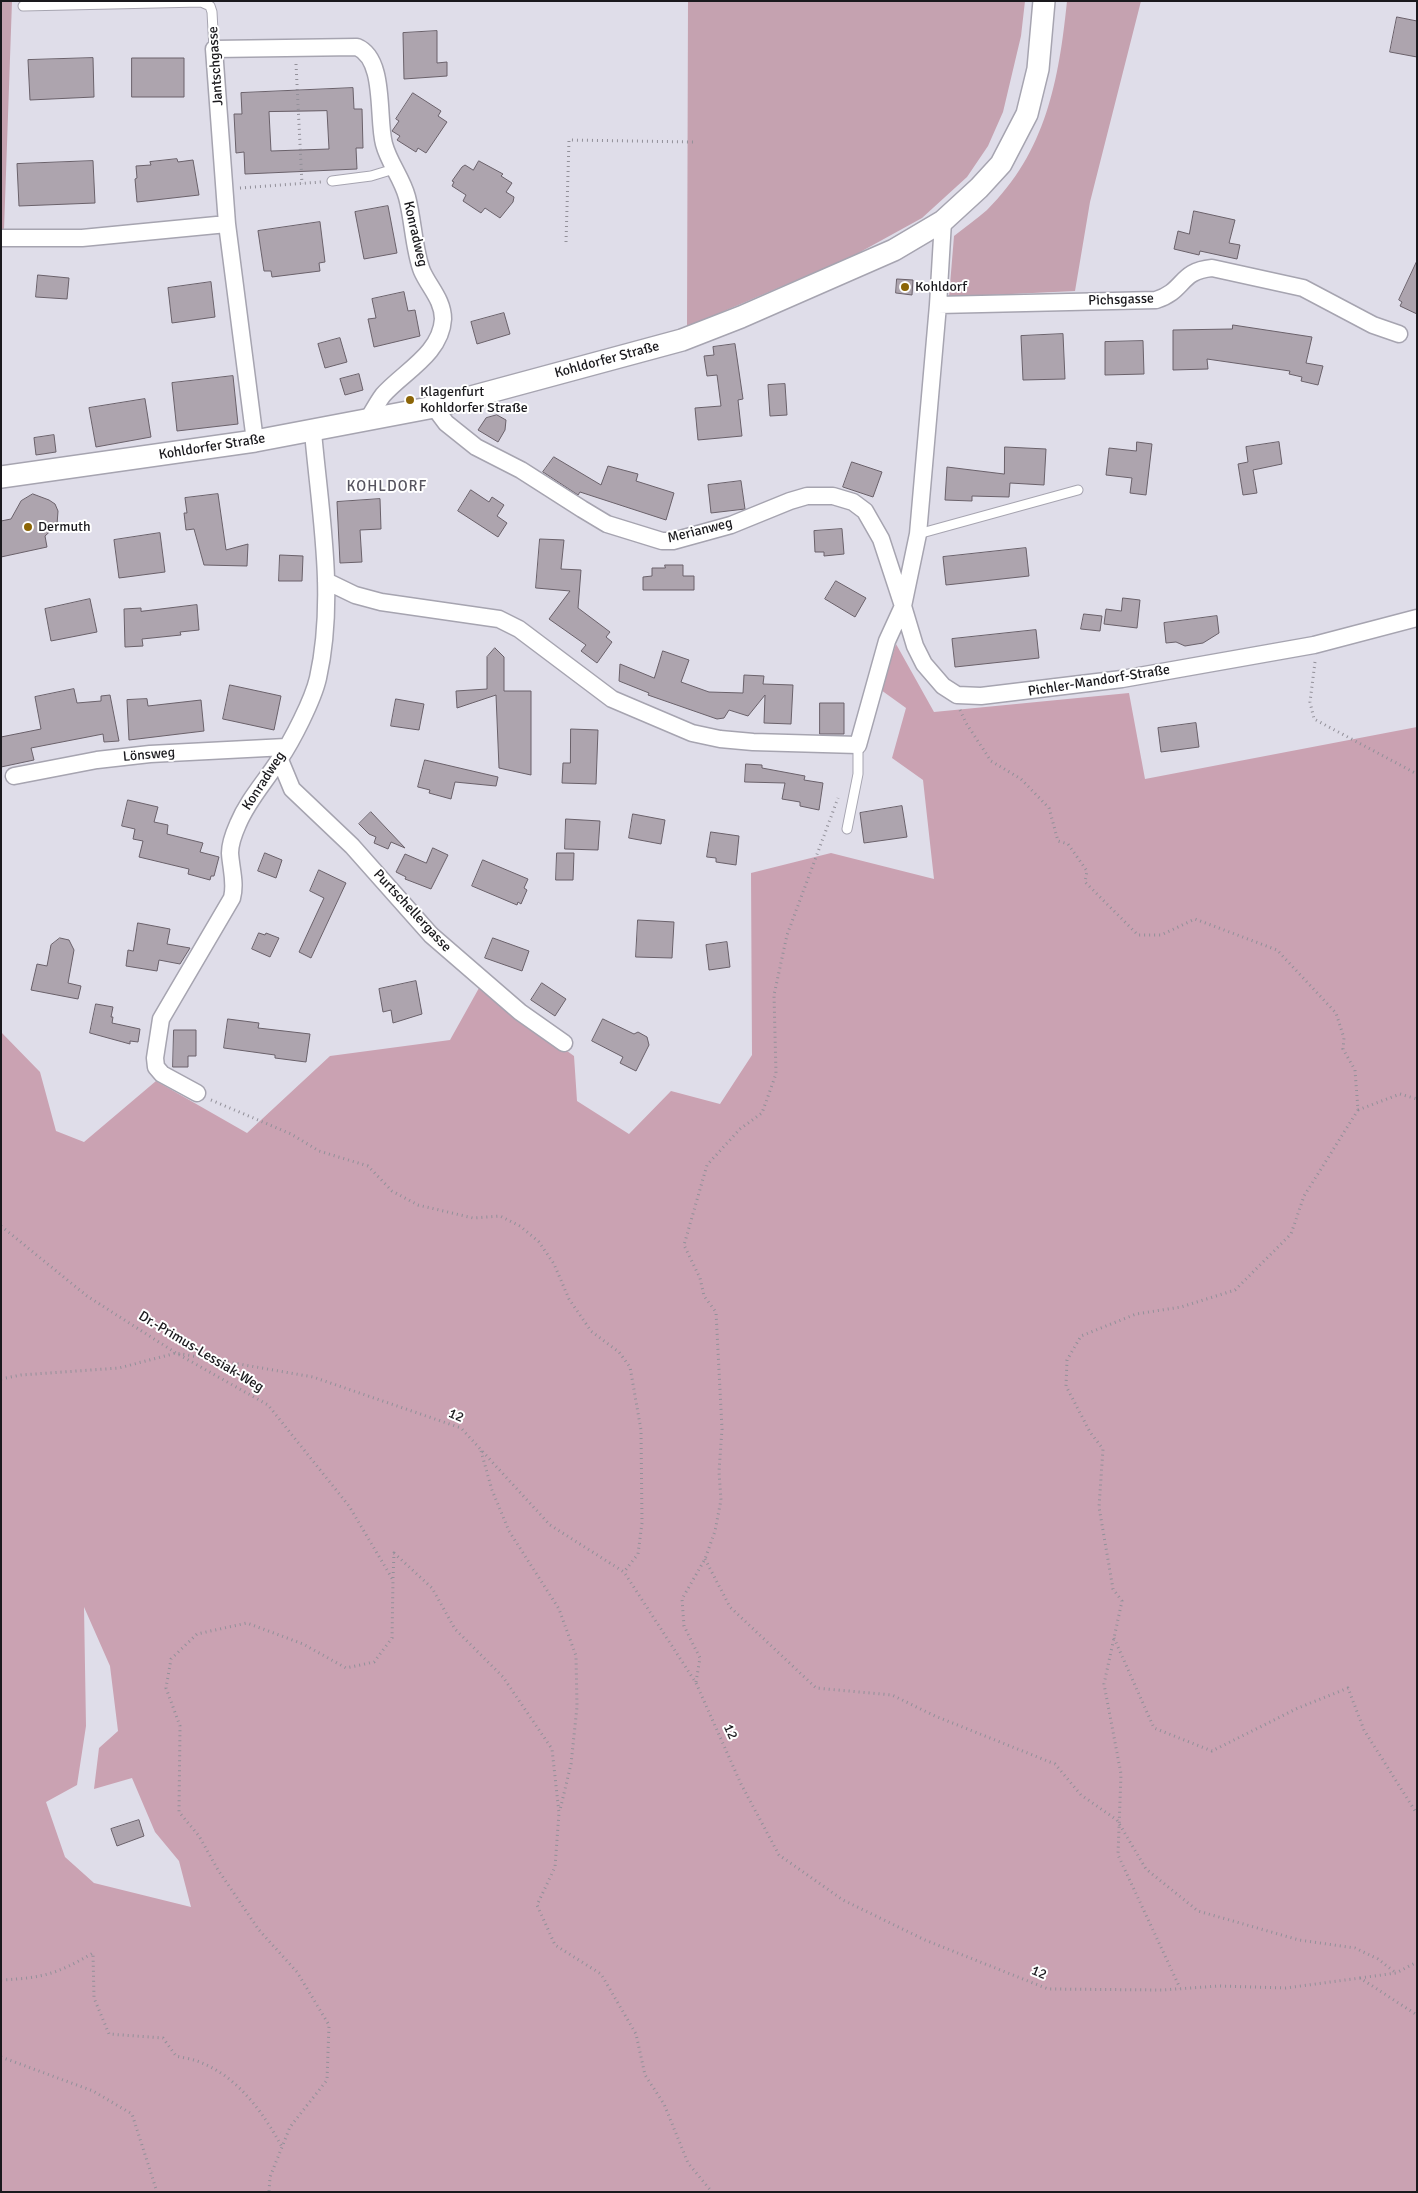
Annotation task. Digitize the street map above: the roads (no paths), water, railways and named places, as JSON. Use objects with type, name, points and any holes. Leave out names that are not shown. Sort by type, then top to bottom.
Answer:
[{"type":"street","name":"Kohldorfer Straße","points":[[1,477],[314,432],[434,407],[682,340],[741,317],[894,250],[942,222],[980,188],[1001,164],[1027,114],[1038,69],[1044,1]]},
{"type":"street","name":"Konradweg","points":[[214,49],[357,47],[366,50],[371,58],[379,92],[384,144],[406,194],[422,271],[436,292],[443,319],[437,339],[428,353],[383,396],[367,421]]},
{"type":"street","name":"Jantschgasse","points":[[214,49],[227,224],[255,441]]},
{"type":"street","points":[[326,581],[355,595],[381,602],[478,614],[498,619],[519,629],[612,698],[692,733],[720,740],[858,745],[887,642],[903,606],[918,534],[938,305],[942,222]]},
{"type":"street","points":[[1,238],[82,238],[227,224]]},
{"type":"street","name":"Pichsgasse","points":[[938,305],[1156,300],[1175,292],[1189,274],[1199,269],[1212,268],[1303,288],[1374,325],[1399,334]]},
{"type":"street","name":"Merianweg","points":[[434,407],[446,423],[476,447],[521,470],[607,524],[662,541],[674,541],[731,525],[807,496],[833,496],[853,502],[865,511],[881,539],[903,606]]},
{"type":"street","name":"Konradweg","points":[[197,1093],[162,1074],[156,1067],[154,1058],[161,1019],[232,898],[234,889],[230,852],[238,823],[254,793],[283,753],[308,705],[318,680],[326,619],[326,581],[314,432]]},
{"type":"street","name":"Pichler-Mandorf-Straße","points":[[903,606],[915,646],[924,664],[934,677],[957,695],[981,696],[1019,693],[1122,679],[1314,645],[1417,618]]},
{"type":"street","name":"Lönsweg","points":[[14,776],[97,760],[150,754],[283,753]]},
{"type":"street","name":"Purtschellergasse","points":[[283,753],[292,789],[352,846],[431,935],[520,1012],[564,1043]]},
{"type":"lane","name":"Jantschgasse","points":[[23,6],[200,2],[210,6],[212,12],[214,49]]},
{"type":"lane","points":[[332,181],[371,176],[394,169]]},
{"type":"lane","points":[[918,534],[1078,490]]},
{"type":"lane","points":[[847,829],[858,774],[858,745]]},
{"type":"place","name":"Kohldorf","points":[[905,287]]},
{"type":"place","name":"Klagenfurt Kohldorfer Straße","points":[[410,400]]},
{"type":"place","name":"Dermuth","points":[[28,527]]},
{"type":"district","name":"KOHLDORF","points":[[387,487]]}]
